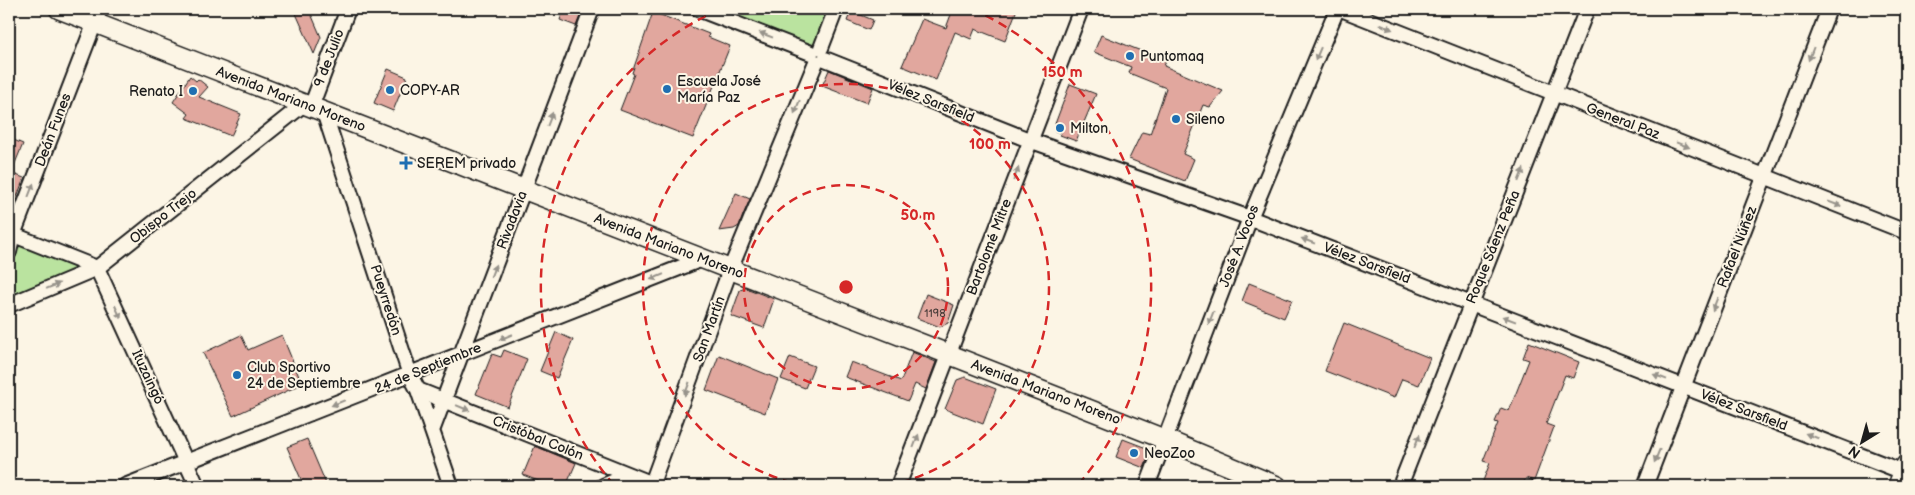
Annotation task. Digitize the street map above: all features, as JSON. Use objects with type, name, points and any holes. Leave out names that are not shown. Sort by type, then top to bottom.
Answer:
[{"type":"main road","name":"Avenida Mariano Moreno","points":[[59,9],[97,16],[313,108],[948,354],[1164,439],[1277,486]]},
{"type":"street","name":"9 de Julio","points":[[313,108],[348,9]]},
{"type":"street","name":"Rivadavia","points":[[432,431],[592,9]]},
{"type":"street","name":"Vélez Sarsfield","points":[[698,9],[1029,140],[1250,218],[1904,474]]},
{"type":"street","name":"San Martín","points":[[654,485],[730,270],[836,9]]},
{"type":"street","name":"Bartolomé Mitre","points":[[898,486],[1029,140],[1081,9]]},
{"type":"street","name":"General Paz","points":[[1339,9],[1906,232]]},
{"type":"street","name":"José A. Vocos","points":[[1147,486],[1250,218],[1339,9]]},
{"type":"street","name":"Roque Sáenz Peña","points":[[1400,486],[1587,9]]},
{"type":"street","name":"Rafael Núñez","points":[[1645,486],[1829,9]]},
{"type":"street","name":"Deán Funes","points":[[9,252],[11,234],[97,16]]},
{"type":"street","name":"Obispo Trejo","points":[[9,305],[97,268],[313,108]]},
{"type":"street","name":"Pueyrredón","points":[[313,108],[410,375],[418,390],[451,486]]},
{"type":"street","points":[[11,234],[97,268]]},
{"type":"street","name":"24 de Septiembre","points":[[125,486],[702,259]]},
{"type":"street","name":"Ituzaingó","points":[[97,268],[197,486]]},
{"type":"street","name":"Cristóbal Colón","points":[[418,390],[654,485]]},
{"type":"street","points":[[603,486],[629,475]]},
{"type":"green space","points":[[712,9],[831,9],[817,43],[811,47]]},
{"type":"green space","points":[[15,238],[93,267],[9,303],[9,260]]},
{"type":"building","points":[[294,9],[309,9],[321,37],[314,54]]},
{"type":"building","points":[[564,9],[583,9],[576,26],[560,20]]},
{"type":"building","points":[[953,9],[1017,9],[1005,41],[975,29],[971,39],[955,32],[936,80],[902,66],[922,19],[946,28]]},
{"type":"building","points":[[851,11],[873,20],[869,30],[847,21]]},
{"type":"building","points":[[653,12],[709,34],[708,37],[730,46],[693,138],[620,110],[634,74],[632,73]]},
{"type":"building","name":"Sileno","points":[[1101,35],[1166,61],[1164,66],[1223,91],[1210,107],[1203,105],[1183,154],[1194,159],[1185,181],[1129,159],[1142,132],[1150,134],[1166,88],[1129,73],[1131,67],[1094,52]]},
{"type":"building","name":"COPY-AR","points":[[388,69],[407,77],[393,111],[374,103]]},
{"type":"building","points":[[829,70],[873,88],[867,103],[822,86]]},
{"type":"building","points":[[190,76],[196,81],[198,79],[208,87],[199,97],[241,114],[231,136],[186,118],[189,114],[173,102]]},
{"type":"building","points":[[1070,84],[1096,94],[1076,141],[1055,131],[1057,125],[1055,124]]},
{"type":"building","points":[[9,138],[23,144],[11,173],[24,178],[10,216]]},
{"type":"building","points":[[736,193],[750,199],[739,226],[734,229],[719,231]]},
{"type":"building","points":[[1249,283],[1292,300],[1284,318],[1242,301]]},
{"type":"building","points":[[746,288],[774,299],[764,328],[731,316],[740,290]]},
{"type":"building","points":[[926,294],[954,305],[948,323],[940,327],[917,318]]},
{"type":"building","points":[[1344,323],[1430,358],[1419,385],[1402,379],[1394,398],[1325,371]]},
{"type":"building","points":[[556,332],[573,340],[557,378],[540,371]]},
{"type":"building","name":"Club Sportivo 24 de Septiembre","points":[[241,335],[248,350],[282,335],[302,384],[233,416],[203,353]]},
{"type":"building","points":[[1529,342],[1579,362],[1573,378],[1565,375],[1546,424],[1554,427],[1534,481],[1526,478],[1522,486],[1481,486],[1490,463],[1483,461],[1498,423],[1495,422],[1501,408],[1509,411],[1529,360],[1523,358]]},
{"type":"building","points":[[504,350],[527,359],[508,407],[476,394],[492,354],[501,357]]},
{"type":"building","points":[[912,352],[936,362],[926,389],[915,384],[908,401],[845,377],[851,362],[901,381]]},
{"type":"building","points":[[719,355],[778,379],[765,413],[706,390]]},
{"type":"building","points":[[790,357],[814,366],[805,388],[781,379]]},
{"type":"building","points":[[965,377],[996,389],[983,424],[945,409],[957,380]]},
{"type":"building","points":[[307,439],[327,486],[304,486],[287,447]]},
{"type":"building","name":"NeoZoo","points":[[1123,439],[1149,449],[1150,453],[1144,468],[1116,457]]},
{"type":"building","points":[[535,446],[576,463],[566,486],[551,486],[523,475]]},
{"type":"place","name":"Puntomaq","points":[[1130,56]]},
{"type":"place","name":"Escuela José María Paz","points":[[667,89]]},
{"type":"place","name":"COPY-AR","points":[[390,90]]},
{"type":"place","name":"Renato I","points":[[193,91]]},
{"type":"place","name":"Sileno","points":[[1176,119]]},
{"type":"place","name":"Milton","points":[[1060,128]]},
{"type":"place","name":"SEREM privado","points":[[406,163]]},
{"type":"place","name":"Club Sportivo 24 de Septiembre","points":[[237,375]]},
{"type":"place","name":"NeoZoo","points":[[1134,453]]}]
